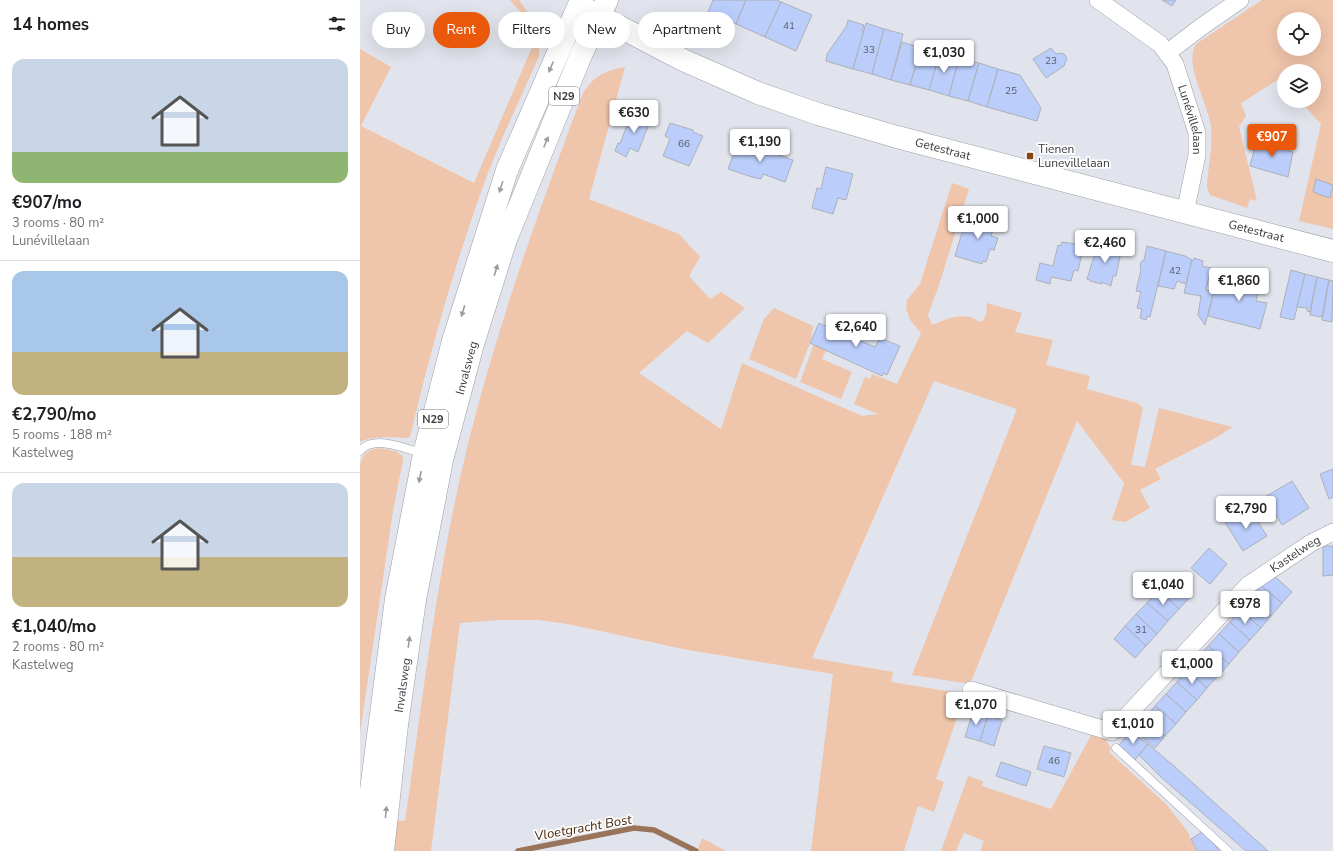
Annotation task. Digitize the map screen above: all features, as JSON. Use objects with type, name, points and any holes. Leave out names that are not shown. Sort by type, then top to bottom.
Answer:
[{"type":"main road","name":"Getestraat","points":[[577,2],[603,8],[683,60],[758,92],[818,114],[897,137],[1333,251]]},
{"type":"main road","name":"Invalsweg","points":[[363,851],[396,599],[424,454],[454,341],[507,170],[577,2]]},
{"type":"main road","name":"Invalsweg","points":[[383,851],[397,725],[413,616],[442,460],[473,344],[506,240],[581,55],[603,8]]},
{"type":"street","name":"Lunévillelaan","points":[[1098,0],[1160,44],[1175,64],[1197,133],[1197,155],[1185,213]]},
{"type":"street","points":[[1200,27],[1218,0]]},
{"type":"street","points":[[1167,54],[1200,27],[1240,0]]},
{"type":"street","name":"Kastelweg","points":[[971,690],[1112,732],[1248,585],[1311,543],[1333,532]]},
{"type":"lane","points":[[360,451],[363,448],[376,444],[389,444],[424,454]]},
{"type":"lane","points":[[1116,748],[1228,851]]},
{"type":"shaded area","points":[[510,0],[519,0],[527,12],[521,12]]},
{"type":"shaded area","points":[[1262,0],[1333,0],[1333,229],[1299,221],[1321,124],[1306,108],[1321,108],[1321,64],[1277,64],[1277,80],[1241,103],[1246,116],[1239,127],[1257,201],[1250,199],[1247,208],[1210,195],[1207,187],[1211,150],[1211,127],[1195,73],[1193,53],[1196,44]]},
{"type":"shaded area","points":[[532,48],[539,48],[539,56],[495,155],[471,219],[443,312],[410,437],[372,438],[360,442],[360,49],[391,67],[361,126],[474,183]]},
{"type":"shaded area","points":[[625,67],[589,199],[679,234],[700,257],[689,276],[710,299],[721,292],[745,308],[708,343],[687,331],[639,373],[721,429],[742,363],[862,416],[878,414],[854,404],[865,377],[870,379],[872,374],[897,384],[921,333],[910,320],[906,308],[907,300],[920,284],[952,183],[969,189],[928,315],[932,325],[960,316],[970,317],[982,322],[986,315],[987,303],[1022,313],[1015,332],[1053,340],[1046,365],[1090,376],[1087,389],[1137,403],[1143,408],[1131,465],[1145,467],[1159,408],[1232,427],[1219,436],[1155,469],[1161,479],[1140,490],[1150,508],[1125,522],[1112,520],[1124,483],[1077,421],[970,684],[912,675],[1017,409],[934,381],[812,658],[893,672],[891,682],[965,694],[936,779],[944,782],[934,812],[918,806],[904,851],[811,851],[833,674],[683,649],[568,624],[538,620],[499,620],[460,623],[431,851],[393,851],[395,820],[405,821],[439,587],[456,494],[479,403],[505,313],[535,224],[583,93],[596,78],[606,72]]},
{"type":"shaded area","points":[[774,308],[813,326],[810,343],[796,379],[749,359],[764,319]]},
{"type":"shaded area","points":[[814,344],[827,349],[822,359],[852,372],[841,399],[800,382]]},
{"type":"shaded area","points":[[379,448],[395,451],[403,456],[403,460],[393,511],[360,733],[360,466],[362,458],[368,451]]},
{"type":"shaded area","points":[[1093,732],[1105,738],[1111,749],[1109,752],[1166,804],[1188,832],[1196,851],[980,851],[984,841],[964,833],[956,851],[941,851],[968,776],[983,781],[982,786],[1051,809]]},
{"type":"shaded area","points":[[702,838],[726,851],[697,851]]},
{"type":"building","points":[[713,0],[746,0],[736,24],[735,12],[708,12]]},
{"type":"building","points":[[746,0],[777,0],[781,2],[765,37],[736,24]]},
{"type":"building","points":[[1162,0],[1176,0],[1172,6]]},
{"type":"building","points":[[781,2],[812,15],[796,51],[765,37]]},
{"type":"building","points":[[848,20],[864,25],[862,31],[864,31],[853,69],[826,61],[827,54],[846,27]]},
{"type":"building","points":[[866,23],[884,29],[872,74],[853,69]]},
{"type":"building","points":[[884,29],[903,34],[891,80],[872,74]]},
{"type":"building","points":[[902,42],[921,48],[910,85],[891,80]]},
{"type":"building","points":[[921,48],[940,53],[929,90],[910,85]]},
{"type":"building","points":[[1051,48],[1056,54],[1064,54],[1067,58],[1064,66],[1046,78],[1033,59]]},
{"type":"building","points":[[940,53],[959,58],[949,96],[929,90]]},
{"type":"building","points":[[959,58],[979,63],[968,101],[949,96]]},
{"type":"building","points":[[979,63],[998,69],[987,107],[968,101]]},
{"type":"building","points":[[998,69],[1020,75],[1041,108],[1037,121],[987,107]]},
{"type":"building","points":[[632,112],[651,119],[638,152],[630,148],[626,157],[615,151],[618,143],[620,144]]},
{"type":"building","points":[[670,123],[693,130],[693,132],[703,136],[689,166],[663,156],[670,139],[665,136]]},
{"type":"building","points":[[1257,139],[1288,147],[1288,151],[1293,152],[1288,177],[1250,166]]},
{"type":"building","points":[[741,142],[793,160],[785,182],[763,174],[761,179],[728,169],[735,150],[738,151]]},
{"type":"building","points":[[826,167],[853,174],[846,200],[838,198],[833,214],[812,208],[817,188],[821,189]]},
{"type":"building","points":[[1316,179],[1333,185],[1330,198],[1313,192]]},
{"type":"building","points":[[983,210],[997,215],[991,236],[998,238],[994,250],[990,249],[986,262],[983,261],[982,264],[955,256],[964,226],[977,230]]},
{"type":"building","points":[[1099,241],[1122,247],[1116,276],[1113,276],[1111,286],[1102,282],[1102,284],[1087,279]]},
{"type":"building","points":[[1062,242],[1084,245],[1078,271],[1074,270],[1071,281],[1051,277],[1050,284],[1036,280],[1040,263],[1053,266],[1058,245],[1061,246]]},
{"type":"building","points":[[1147,246],[1166,251],[1150,317],[1147,316],[1146,320],[1140,318],[1142,309],[1137,308],[1141,292],[1136,291],[1141,270],[1141,262],[1144,260]]},
{"type":"building","points":[[1166,251],[1185,256],[1192,260],[1186,284],[1177,281],[1174,289],[1158,286]]},
{"type":"building","points":[[1194,258],[1203,261],[1202,266],[1211,268],[1206,290],[1214,291],[1205,325],[1198,315],[1201,296],[1184,293],[1192,260],[1193,261]]},
{"type":"building","points":[[1291,270],[1305,274],[1294,320],[1280,317]]},
{"type":"building","points":[[1230,271],[1261,278],[1256,301],[1267,303],[1260,329],[1208,316],[1214,291],[1225,294]]},
{"type":"building","points":[[1305,274],[1317,277],[1310,312],[1307,311],[1307,308],[1297,307]]},
{"type":"building","points":[[1317,277],[1329,280],[1322,317],[1310,315]]},
{"type":"building","points":[[1329,280],[1333,281],[1332,322],[1322,320]]},
{"type":"building","points":[[838,321],[860,330],[856,339],[875,347],[880,338],[900,346],[887,375],[883,373],[882,376],[810,343],[819,323],[834,330]]},
{"type":"building","points":[[1333,469],[1333,497],[1329,499],[1320,474]]},
{"type":"building","points":[[1292,481],[1309,508],[1282,525],[1265,497]]},
{"type":"building","points":[[1244,510],[1251,522],[1256,519],[1267,536],[1243,551],[1225,522]]},
{"type":"building","points":[[1323,546],[1333,546],[1333,575],[1323,576]]},
{"type":"building","points":[[1209,548],[1227,564],[1210,584],[1191,568]]},
{"type":"building","points":[[1272,574],[1292,592],[1282,603],[1261,586]]},
{"type":"building","points":[[1169,578],[1190,597],[1179,609],[1158,590]]},
{"type":"building","points":[[1261,586],[1282,603],[1271,616],[1251,598]]},
{"type":"building","points":[[1158,590],[1179,609],[1168,621],[1147,603]]},
{"type":"building","points":[[1251,598],[1271,616],[1261,628],[1240,610]]},
{"type":"building","points":[[1147,603],[1168,621],[1157,634],[1136,614]]},
{"type":"building","points":[[1240,610],[1261,628],[1250,640],[1230,622]]},
{"type":"building","points":[[1136,614],[1157,634],[1146,646],[1125,626]]},
{"type":"building","points":[[1230,622],[1250,640],[1239,652],[1219,634]]},
{"type":"building","points":[[1125,626],[1146,646],[1135,658],[1114,639]]},
{"type":"building","points":[[1219,634],[1239,652],[1229,664],[1208,646]]},
{"type":"building","points":[[1208,646],[1229,664],[1218,676],[1198,658]]},
{"type":"building","points":[[1198,658],[1218,676],[1207,688],[1187,670]]},
{"type":"building","points":[[1187,670],[1207,688],[1197,700],[1177,682]]},
{"type":"building","points":[[1177,682],[1197,700],[1186,712],[1166,694]]},
{"type":"building","points":[[1166,694],[1186,712],[1176,724],[1155,706]]},
{"type":"building","points":[[1155,706],[1176,724],[1165,736],[1145,718]]},
{"type":"building","points":[[973,712],[988,716],[980,741],[965,737]]},
{"type":"building","points":[[988,716],[1002,720],[994,746],[980,741]]},
{"type":"building","points":[[1145,718],[1165,736],[1155,748],[1134,730]]},
{"type":"building","points":[[1131,731],[1148,744],[1135,760],[1119,745]]},
{"type":"building","points":[[1148,744],[1268,851],[1246,851],[1162,778],[1139,755]]},
{"type":"building","points":[[1044,746],[1071,753],[1064,777],[1037,769]]},
{"type":"building","points":[[1001,762],[1031,772],[1026,786],[996,776]]},
{"type":"building","points":[[1202,832],[1219,851],[1197,851],[1191,839]]},
{"type":"waterway","name":"Vloetgracht Bost","points":[[518,851],[634,828],[654,830],[696,851]]},
{"type":"place","name":"Tienen Lunevillelaan","points":[[1030,156]]}]
